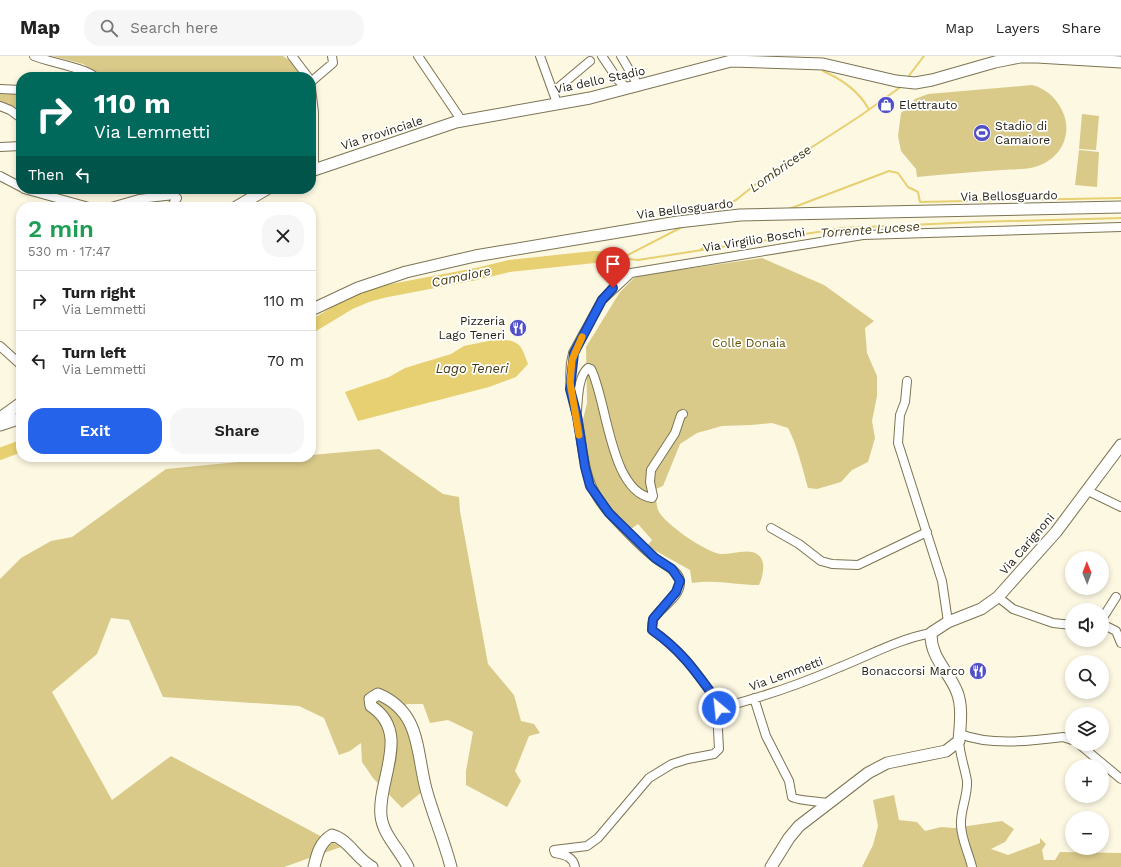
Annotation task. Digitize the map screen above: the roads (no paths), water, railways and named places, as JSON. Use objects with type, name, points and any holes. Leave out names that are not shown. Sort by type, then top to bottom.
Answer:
[{"type":"street","points":[[34,56],[46,61],[86,72]]},
{"type":"street","points":[[292,56],[303,72]]},
{"type":"street","points":[[316,77],[333,63],[332,56]]},
{"type":"street","points":[[418,56],[462,121]]},
{"type":"street","points":[[540,56],[555,98],[590,62]]},
{"type":"street","points":[[602,56],[618,80],[627,88]]},
{"type":"street","points":[[622,56],[638,86]]},
{"type":"street","name":"Via dello Stadio","points":[[462,121],[555,98],[590,98],[638,86],[731,59],[823,64],[896,81],[921,83],[957,74],[1000,59],[1037,56],[1121,62]]},
{"type":"street","points":[[0,89],[16,90]]},
{"type":"street","points":[[0,106],[16,114]]},
{"type":"street","name":"Via Provinciale","points":[[316,169],[462,121]]},
{"type":"street","points":[[0,147],[16,146]]},
{"type":"street","points":[[0,176],[16,185]]},
{"type":"street","points":[[42,194],[71,202]]},
{"type":"street","points":[[245,202],[258,194]]},
{"type":"street","points":[[128,202],[139,199],[174,195],[177,198],[175,202]]},
{"type":"street","name":"Via Bellosguardo","points":[[316,308],[358,288],[406,272],[476,256],[708,218],[905,211],[1121,207]]},
{"type":"street","name":"Via Virgilio Boschi","points":[[577,416],[570,382],[574,353],[602,300],[632,273],[863,235],[1121,227]]},
{"type":"street","points":[[0,346],[16,360]]},
{"type":"street","points":[[575,867],[572,859],[568,856],[555,852],[554,850],[588,846],[598,838],[649,778],[672,764],[714,754],[719,749],[716,711],[719,708],[717,701],[686,659],[670,643],[652,630],[653,619],[676,592],[680,581],[672,569],[660,562],[609,513],[590,486],[585,467],[577,416],[580,385],[586,370],[588,368],[591,369],[600,391],[615,457],[630,483],[641,494],[652,498],[653,496],[649,475],[653,465],[675,433],[681,415],[683,414]]},
{"type":"street","points":[[907,381],[905,402],[900,415],[898,443],[942,581],[948,622]]},
{"type":"street","points":[[0,418],[16,408]]},
{"type":"street","points":[[0,424],[16,419]]},
{"type":"street","name":"Via Carignoni","points":[[931,633],[948,622],[981,609],[998,597],[1056,532],[1121,445]]},
{"type":"street","points":[[1088,491],[1121,507]]},
{"type":"street","points":[[771,528],[799,544],[821,561],[849,565],[858,565],[927,532]]},
{"type":"street","points":[[998,597],[1013,609],[1053,623],[1065,625]]},
{"type":"street","points":[[1109,608],[1116,597]]},
{"type":"street","points":[[1109,628],[1116,631],[1121,643]]},
{"type":"street","points":[[931,633],[930,642],[933,650],[957,692],[961,726],[959,738],[960,756],[967,785],[962,808],[961,826],[972,867]]},
{"type":"street","name":"Via Lemmetti","points":[[719,708],[754,698],[824,674],[908,638],[931,633]]},
{"type":"street","points":[[408,867],[382,824],[382,798],[390,763],[391,748],[389,729],[386,722],[372,706],[370,699],[378,694],[389,698],[405,716],[413,728],[420,753],[425,787],[451,867]]},
{"type":"street","points":[[754,698],[766,736],[789,781],[792,797],[795,799],[830,803]]},
{"type":"street","points":[[771,867],[789,838],[799,826],[868,773],[887,763],[946,751],[959,738],[1002,741],[1065,738]]},
{"type":"street","points":[[1087,751],[1121,780]]},
{"type":"street","points":[[314,867],[319,848],[326,838],[332,835],[339,836],[357,856],[372,867]]},
{"type":"water","name":"Lago Teneri","points":[[498,339],[511,341],[519,345],[523,352],[528,364],[516,377],[489,387],[358,421],[345,392],[389,377],[405,368],[451,354],[464,346]]},
{"type":"waterway","name":"Lombricese","points":[[908,77],[924,56]]},
{"type":"waterway","points":[[823,71],[854,90],[868,108]]},
{"type":"waterway","name":"Lombricese","points":[[709,213],[736,200],[761,180],[860,116],[902,86]]},
{"type":"waterway","points":[[789,209],[889,171],[898,173],[908,187],[918,192],[920,202],[1121,198]]},
{"type":"waterway","name":"Torrente Lucese","points":[[621,258],[638,260],[843,228],[1121,218]]},
{"type":"waterway","name":"Lombricese","points":[[622,258],[684,226]]},
{"type":"waterway","name":"Torrente Lucese","points":[[700,250],[712,241]]},
{"type":"waterway","name":"Camaiore","points":[[316,324],[349,304],[368,296],[387,291],[476,274],[509,266],[594,257],[621,258]]},
{"type":"waterway","name":"Camaiore","points":[[0,454],[16,448]]},
{"type":"place","name":"Elettrauto","points":[[886,105]]},
{"type":"place","name":"Stadio di Camaiore","points":[[982,133]]},
{"type":"place","name":"Pizzeria Lago Teneri","points":[[518,328]]},
{"type":"place","name":"Bonaccorsi Marco","points":[[978,671]]},
{"type":"park label","name":"Colle Donaia","points":[[749,343]]}]
